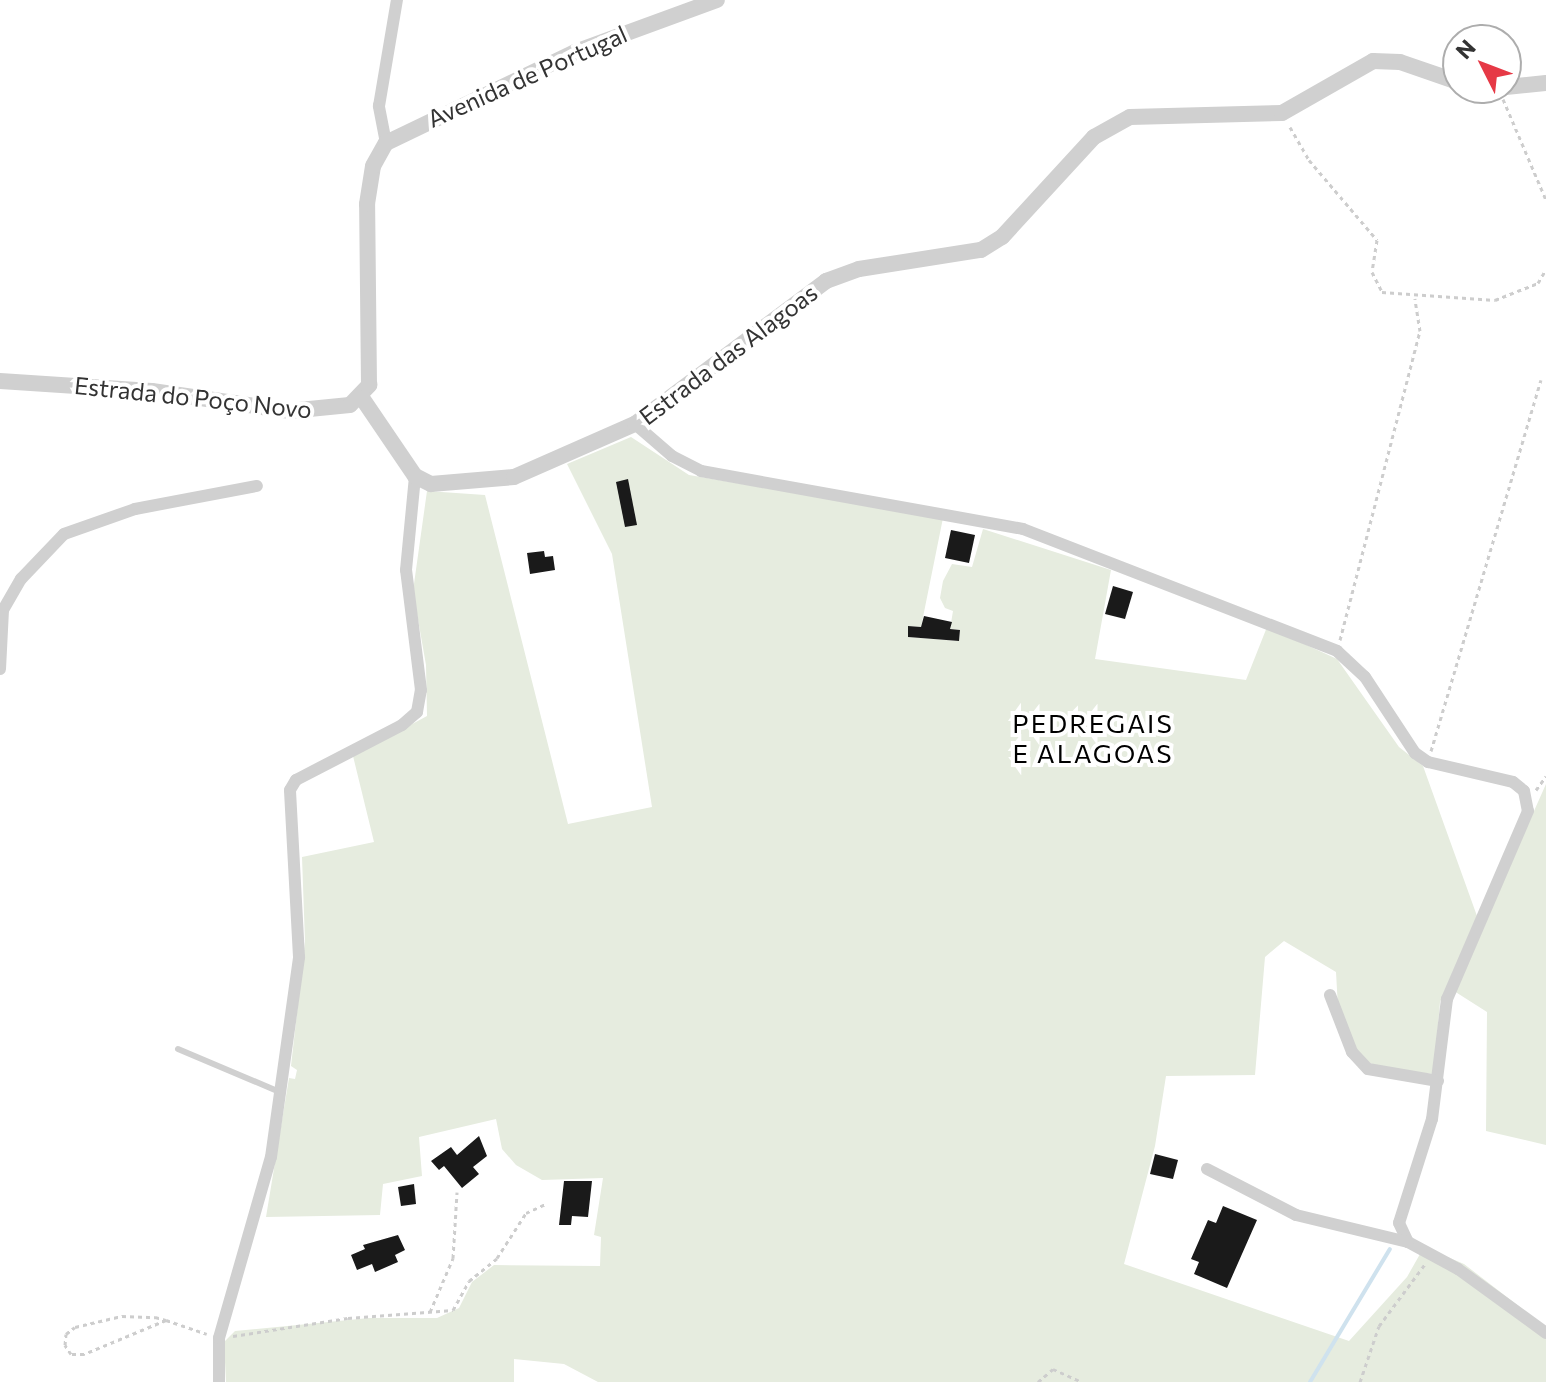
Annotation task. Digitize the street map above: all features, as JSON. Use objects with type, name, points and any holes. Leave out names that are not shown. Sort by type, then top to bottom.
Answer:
[{"type":"street","points":[[219,1382],[219,1338],[257,1218],[280,1092],[300,931],[290,790],[296,780],[402,725],[417,712],[421,690],[406,570],[415,476],[362,398],[371,371],[367,204],[373,166],[386,143],[379,106],[397,0]]},
{"type":"street","name":"Avenida de Portugal","points":[[386,143],[575,52],[717,0]]},
{"type":"street","name":"Estrada das Alagoas","points":[[415,476],[431,484],[514,477],[635,424],[826,281],[859,269],[954,258],[1002,237],[1094,137],[1130,117],[1282,113],[1373,61],[1400,62],[1442,76]]},
{"type":"street","points":[[1522,85],[1546,83]]},
{"type":"street","name":"Estrada do Poço Novo","points":[[0,381],[152,391],[289,411],[335,408],[362,398]]},
{"type":"street","points":[[635,424],[672,456],[701,471],[1023,529],[1337,651],[1365,677],[1404,740],[1428,762],[1513,782],[1529,800],[1447,999],[1438,1081],[1422,1157],[1399,1223],[1408,1242]]},
{"type":"street","points":[[0,669],[1,610],[21,579],[64,534],[135,509],[257,486]]},
{"type":"street","points":[[1330,995],[1352,1052],[1368,1069],[1438,1081]]},
{"type":"street","points":[[1207,1169],[1296,1215],[1408,1242],[1458,1269],[1546,1333]]},
{"type":"lane","points":[[178,1049],[280,1092]]},
{"type":"path","points":[[1506,104],[1546,200]]},
{"type":"path","points":[[1282,113],[1309,160],[1377,240],[1375,284],[1382,292],[1415,298],[1495,300],[1538,283],[1546,269]]},
{"type":"path","points":[[1337,651],[1420,331],[1415,298]]},
{"type":"path","points":[[1428,762],[1541,380]]},
{"type":"path","points":[[430,1312],[453,1258],[457,1192]]},
{"type":"path","points":[[166,1320],[84,1354],[71,1354],[65,1345],[66,1334],[93,1321],[122,1316],[166,1320],[219,1338],[348,1318],[453,1310],[469,1281],[497,1258],[526,1213],[547,1203]]},
{"type":"path","points":[[1360,1382],[1379,1326],[1430,1256]]},
{"type":"path","points":[[1038,1382],[1053,1369],[1082,1382]]},
{"type":"shaded area","points":[[631,437],[689,475],[943,518],[921,627],[908,626],[908,637],[959,641],[960,630],[950,629],[953,611],[945,608],[940,598],[943,581],[952,564],[972,567],[983,529],[1111,570],[1095,659],[1246,680],[1267,627],[1337,659],[1399,747],[1423,766],[1477,916],[1440,1002],[1434,1074],[1388,1070],[1365,1061],[1351,1046],[1338,1008],[1336,972],[1284,941],[1265,957],[1255,1075],[1166,1076],[1155,1146],[1124,1264],[1349,1341],[1407,1277],[1424,1247],[1464,1264],[1546,1327],[1546,1382],[598,1382],[564,1364],[514,1359],[514,1382],[226,1382],[224,1342],[235,1331],[369,1318],[437,1318],[459,1308],[472,1282],[494,1265],[600,1266],[601,1237],[594,1235],[603,1178],[542,1180],[516,1165],[502,1149],[496,1119],[419,1137],[422,1176],[383,1184],[380,1215],[266,1217],[289,1078],[295,1079],[297,1070],[291,1066],[305,942],[302,857],[374,842],[353,756],[427,716],[426,665],[413,591],[427,491],[485,495],[568,824],[652,807],[612,554],[567,464]]},
{"type":"shaded area","points":[[1546,784],[1546,1145],[1486,1131],[1487,1012],[1454,991]]},
{"type":"building","points":[[628,479],[637,525],[625,527],[616,482]]},
{"type":"building","points":[[951,530],[975,535],[969,563],[945,558]]},
{"type":"building","points":[[544,551],[545,557],[553,556],[555,570],[530,574],[527,553]]},
{"type":"building","points":[[1113,586],[1133,592],[1125,619],[1105,614]]},
{"type":"building","points":[[924,616],[952,622],[950,629],[960,630],[959,641],[908,637],[908,626],[921,627]]},
{"type":"building","points":[[479,1136],[487,1156],[473,1167],[479,1174],[462,1188],[444,1166],[439,1170],[431,1161],[451,1147],[457,1155]]},
{"type":"building","points":[[1155,1154],[1178,1160],[1173,1179],[1150,1174]]},
{"type":"building","points":[[564,1181],[592,1181],[588,1217],[572,1216],[571,1225],[559,1225]]},
{"type":"building","points":[[414,1184],[416,1204],[401,1206],[398,1187]]},
{"type":"building","points":[[1223,1206],[1257,1220],[1227,1288],[1194,1274],[1199,1262],[1191,1259],[1208,1220],[1216,1223]]},
{"type":"building","points":[[398,1235],[405,1250],[395,1255],[398,1262],[375,1272],[372,1264],[357,1270],[351,1255],[365,1249],[363,1245]]},
{"type":"waterway","points":[[1310,1382],[1390,1249]]},
{"type":"district","name":"PEDREGAIS E ALAGOAS","points":[[1093,738]]}]
